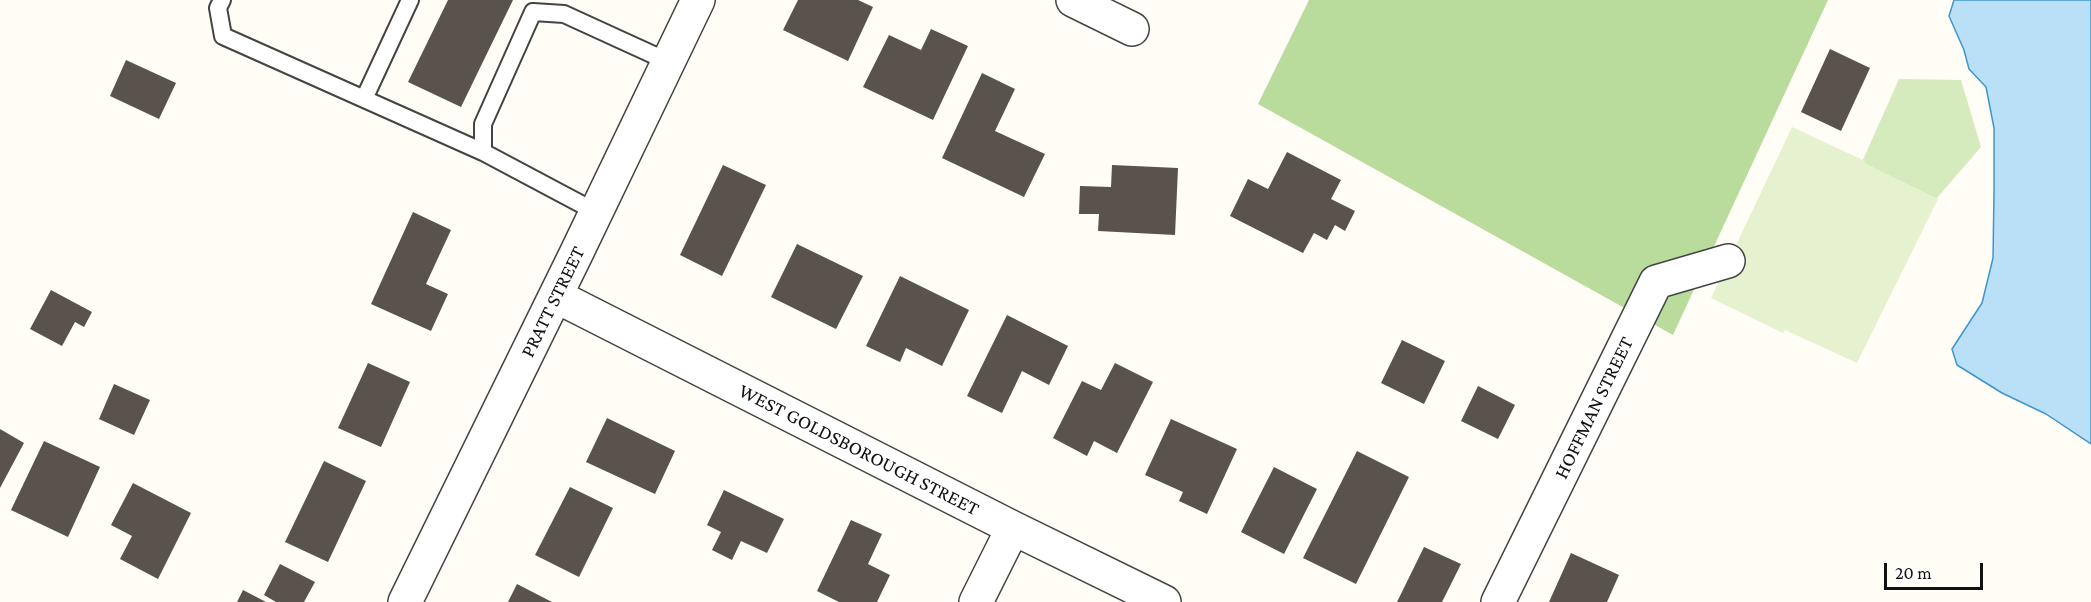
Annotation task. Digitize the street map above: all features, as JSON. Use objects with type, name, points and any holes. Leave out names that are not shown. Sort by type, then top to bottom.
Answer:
[{"type":"street","name":"PRATT STREET","points":[[405,602],[556,296],[698,0]]},
{"type":"street","points":[[1073,0],[1132,29]]},
{"type":"street","name":"HOFFMAN STREET","points":[[1498,602],[1656,282],[1728,261]]},
{"type":"street","name":"WEST GOLDSBOROUGH STREET","points":[[556,296],[1164,602]]},
{"type":"street","points":[[975,602],[1013,528]]},
{"type":"lane","points":[[222,0],[218,8],[223,36],[483,152],[596,212]]},
{"type":"lane","points":[[364,99],[410,0]]},
{"type":"lane","points":[[483,152],[483,124],[533,12],[564,14],[669,62]]},
{"type":"green space","points":[[1309,0],[1828,0],[1673,335],[1258,104]]},
{"type":"green space","points":[[1899,79],[1961,80],[1981,147],[1936,199],[1862,162]]},
{"type":"green space","points":[[1792,127],[1938,199],[1857,363],[1785,330],[1783,333],[1711,298]]},
{"type":"water","points":[[1954,0],[2091,0],[2091,444],[2046,414],[2002,393],[1957,365],[1952,349],[1982,303],[1993,258],[1994,193],[1994,128],[1986,87],[1969,69],[1964,50],[1949,16]]},
{"type":"building","points":[[448,0],[513,0],[461,107],[408,82]]},
{"type":"building","points":[[798,0],[858,0],[873,7],[848,61],[783,30]]},
{"type":"building","points":[[931,29],[968,46],[933,120],[863,87],[889,35],[921,50]]},
{"type":"building","points":[[1830,49],[1870,68],[1841,131],[1801,112]]},
{"type":"building","points":[[126,60],[176,83],[159,119],[110,96]]},
{"type":"building","points":[[982,73],[1015,89],[995,131],[1045,154],[1024,197],[942,158]]},
{"type":"building","points":[[1287,152],[1341,180],[1331,199],[1355,211],[1345,231],[1335,225],[1327,240],[1314,233],[1303,253],[1230,216],[1248,179],[1268,189]]},
{"type":"building","points":[[723,165],[766,185],[722,276],[680,255]]},
{"type":"building","points":[[1112,165],[1178,168],[1175,235],[1098,231],[1099,214],[1079,214],[1080,186],[1111,187]]},
{"type":"building","points":[[413,212],[451,230],[426,284],[448,294],[431,331],[371,304]]},
{"type":"building","points":[[797,244],[863,276],[836,329],[771,297]]},
{"type":"building","points":[[900,276],[969,310],[942,366],[906,348],[900,362],[866,346]]},
{"type":"building","points":[[51,290],[92,312],[84,327],[75,322],[62,346],[30,329]]},
{"type":"building","points":[[1007,315],[1068,346],[1049,385],[1022,371],[1002,413],[967,396]]},
{"type":"building","points":[[1402,340],[1445,361],[1424,404],[1381,383]]},
{"type":"building","points":[[368,363],[410,382],[381,447],[338,428]]},
{"type":"building","points":[[1115,363],[1153,382],[1117,453],[1094,441],[1087,456],[1053,438],[1082,381],[1101,390]]},
{"type":"building","points":[[114,384],[150,400],[134,435],[99,419]]},
{"type":"building","points":[[1478,386],[1515,405],[1498,439],[1461,421]]},
{"type":"building","points":[[607,418],[675,451],[655,494],[586,462]]},
{"type":"building","points":[[1171,419],[1237,449],[1207,514],[1179,501],[1183,492],[1145,475]]},
{"type":"building","points":[[0,429],[24,443],[0,488]]},
{"type":"building","points":[[44,441],[100,467],[68,537],[11,510]]},
{"type":"building","points":[[1357,451],[1409,477],[1356,584],[1303,558]]},
{"type":"building","points":[[324,461],[366,481],[328,562],[285,542]]},
{"type":"building","points":[[1274,467],[1317,489],[1284,554],[1241,532]]},
{"type":"building","points":[[133,483],[191,513],[158,579],[120,559],[132,536],[111,525]]},
{"type":"building","points":[[570,487],[613,508],[579,577],[535,555]]},
{"type":"building","points":[[724,490],[784,519],[767,553],[741,541],[732,560],[712,550],[721,532],[707,525]]},
{"type":"building","points":[[851,520],[882,534],[868,564],[890,575],[877,602],[839,602],[817,591]]},
{"type":"building","points":[[1424,547],[1461,564],[1442,602],[1397,602]]},
{"type":"building","points":[[1571,553],[1619,575],[1607,602],[1549,602]]},
{"type":"building","points":[[280,564],[315,582],[304,602],[276,602],[264,595]]},
{"type":"building","points":[[517,584],[552,602],[508,602]]},
{"type":"building","points":[[243,590],[266,602],[237,602]]}]
